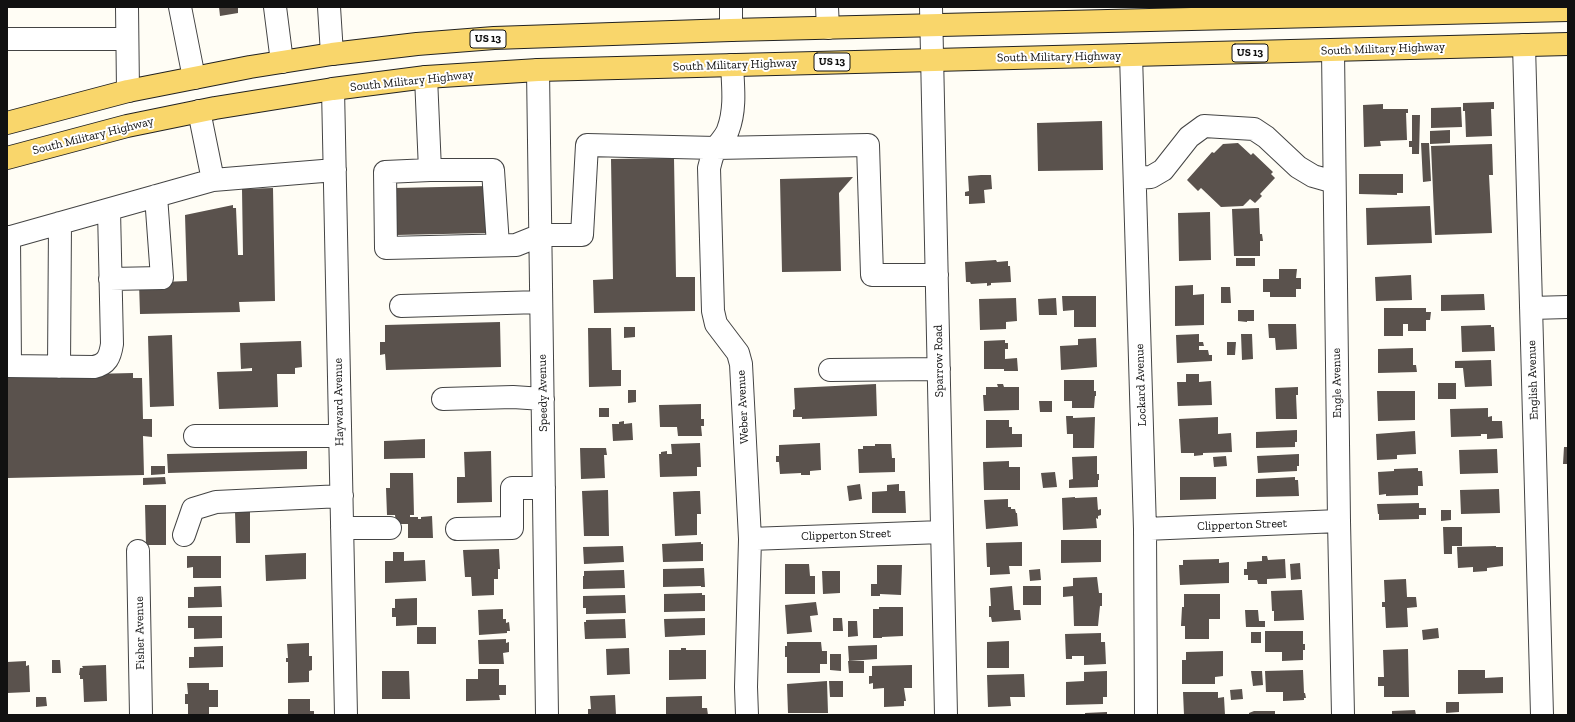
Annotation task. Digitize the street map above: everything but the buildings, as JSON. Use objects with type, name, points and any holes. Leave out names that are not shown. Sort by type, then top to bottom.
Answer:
[{"type":"main road","name":"US 13","points":[[7,123],[128,91],[282,62],[332,54],[417,44],[494,38],[731,30],[828,18],[1332,11],[1568,10]]},
{"type":"main road","name":"South Military Highway","points":[[7,158],[128,126],[199,111],[333,89],[426,78],[538,70],[1568,44]]},
{"type":"street","points":[[126,7],[128,91]]},
{"type":"street","points":[[180,7],[194,78]]},
{"type":"street","points":[[275,7],[282,62]]},
{"type":"street","points":[[329,7],[332,54]]},
{"type":"street","points":[[731,7],[731,30]]},
{"type":"street","name":"Sparrow Road","points":[[931,16],[946,715]]},
{"type":"street","points":[[7,39],[127,39]]},
{"type":"street","name":"English Avenue","points":[[1524,45],[1542,715]]},
{"type":"street","name":"Engle Avenue","points":[[1333,51],[1343,715]]},
{"type":"street","name":"Lockard Avenue","points":[[1131,55],[1145,529],[1146,715]]},
{"type":"street","name":"Weber Avenue","points":[[732,65],[734,102],[730,123],[728,132],[716,148],[710,168],[712,311],[716,324],[738,353],[741,364],[750,539],[746,687],[747,715]]},
{"type":"street","name":"Speedy Avenue","points":[[538,70],[547,715]]},
{"type":"street","points":[[426,78],[430,170]]},
{"type":"street","name":"Hayward Avenue","points":[[333,89],[339,436],[342,496],[346,715]]},
{"type":"street","points":[[199,111],[213,180]]},
{"type":"street","points":[[1135,178],[1151,177],[1163,170],[1189,137],[1204,126],[1254,129],[1266,137],[1298,167],[1313,176],[1334,182]]},
{"type":"street","points":[[498,245],[493,170],[385,172],[386,248],[516,245],[540,235],[582,235],[587,145],[716,148],[868,145],[872,275],[937,275]]},
{"type":"street","points":[[109,210],[112,344],[111,353],[108,360],[102,365],[94,367],[8,366],[8,238],[213,180],[335,170]]},
{"type":"street","points":[[110,279],[162,278],[156,196]]},
{"type":"street","points":[[59,367],[60,223]]},
{"type":"street","points":[[401,306],[541,302]]},
{"type":"street","points":[[1531,308],[1568,307]]},
{"type":"street","points":[[830,370],[939,369]]},
{"type":"street","points":[[443,399],[513,397],[543,399]]},
{"type":"street","points":[[195,436],[339,436]]},
{"type":"street","points":[[457,529],[512,528],[512,488],[544,488]]},
{"type":"street","points":[[184,535],[192,509],[216,502],[342,496]]},
{"type":"street","name":"Clipperton Street","points":[[1145,529],[1339,521]]},
{"type":"street","points":[[342,528],[390,528]]},
{"type":"street","name":"Clipperton Street","points":[[750,539],[942,532]]},
{"type":"street","name":"Fisher Avenue","points":[[138,550],[142,715]]}]
